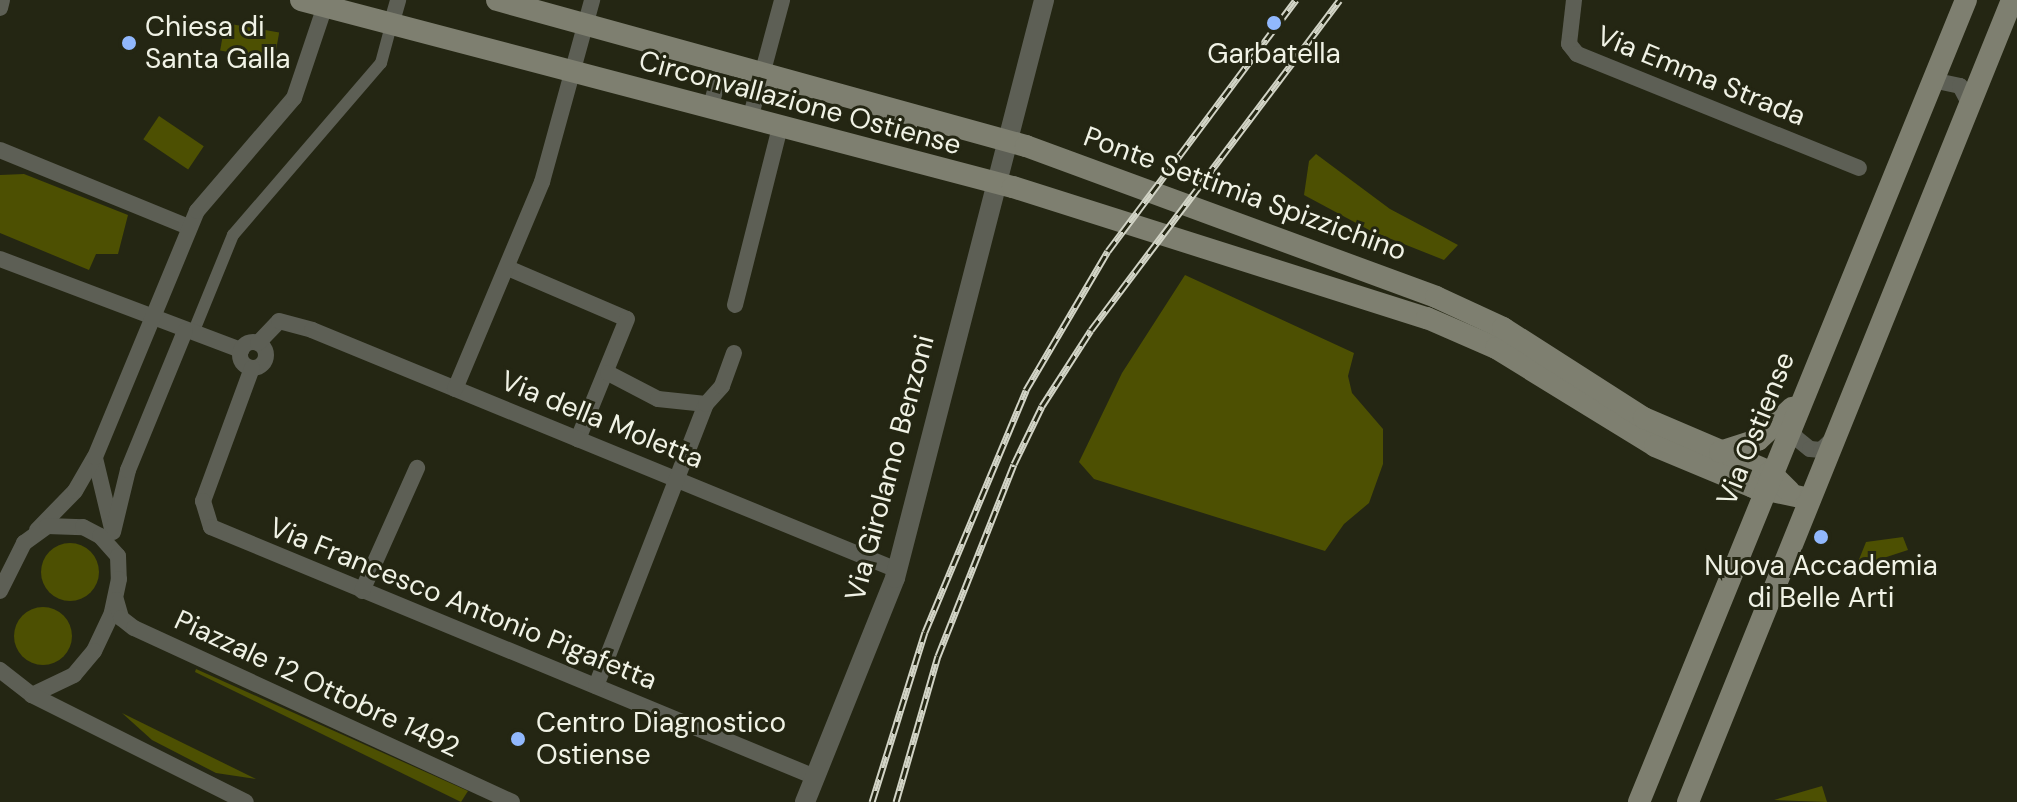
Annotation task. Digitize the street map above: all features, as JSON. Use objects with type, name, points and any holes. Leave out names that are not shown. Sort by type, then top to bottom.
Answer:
[{"type":"main road","name":"Circonvallazione Ostiense","points":[[301,0],[326,3],[391,25],[572,74],[1009,186]]},
{"type":"main road","name":"Circonvallazione Ostiense","points":[[497,0],[1005,140]]},
{"type":"main road","name":"Via Ostiense","points":[[1639,802],[1766,481],[1966,0]]},
{"type":"main road","points":[[1688,802],[1799,495],[1834,438],[2012,0]]},
{"type":"main road","name":"Ponte Settimia Spizzichino","points":[[1005,140],[1035,149],[1460,318]]},
{"type":"main road","name":"Ponte Settimia Spizzichino","points":[[1009,186],[1460,318]]},
{"type":"main road","points":[[1460,318],[1520,363],[1628,433],[1799,495]]},
{"type":"main road","points":[[1460,318],[1621,406],[1720,452],[1766,481]]},
{"type":"main road","points":[[1720,452],[1766,435],[1801,397]]},
{"type":"street","points":[[0,8],[2,0]]},
{"type":"street","points":[[113,532],[128,470],[233,235],[381,63],[398,0]]},
{"type":"street","points":[[455,389],[542,182],[592,0]]},
{"type":"street","points":[[750,119],[782,0]]},
{"type":"street","name":"Via Girolamo Benzoni","points":[[805,802],[897,570],[1009,186],[1005,140],[1044,0]]},
{"type":"street","name":"Via Emma Strada","points":[[1574,0],[1569,44],[1577,54],[1859,168]]},
{"type":"street","points":[[0,591],[14,558],[75,491],[95,457],[189,227],[214,189],[291,104],[326,3]]},
{"type":"street","points":[[710,109],[723,62]]},
{"type":"street","points":[[1932,80],[1960,86],[1970,105]]},
{"type":"street","points":[[735,305],[780,127]]},
{"type":"street","points":[[0,150],[189,227]]},
{"type":"street","points":[[0,259],[152,320],[241,350],[258,343],[265,358],[252,368],[241,362],[241,350]]},
{"type":"street","points":[[508,268],[627,319],[608,373],[578,439]]},
{"type":"street","name":"Via della Moletta","points":[[258,343],[273,324],[287,322],[897,570]]},
{"type":"street","points":[[596,686],[706,404],[722,386],[734,353]]},
{"type":"street","name":"Via Francesco Antonio Pigafetta","points":[[252,368],[241,407],[203,501],[206,522],[362,591],[815,777]]},
{"type":"street","points":[[608,373],[658,399],[706,404]]},
{"type":"street","points":[[1792,421],[1795,437],[1810,449],[1821,450],[1834,438]]},
{"type":"street","points":[[32,695],[60,685],[83,666],[116,600],[116,550],[95,457]]},
{"type":"street","points":[[362,591],[417,468]]},
{"type":"street","points":[[37,530],[75,525],[116,550]]},
{"type":"street","name":"Piazzale 12 Ottobre 1492","points":[[116,600],[121,618],[134,628],[512,802]]},
{"type":"street","points":[[0,670],[32,695],[246,802]]},
{"type":"shaded area","points":[[225,23],[279,33],[274,60],[220,51]]},
{"type":"shaded area","points":[[159,116],[204,146],[188,169],[143,139]]},
{"type":"shaded area","points":[[1316,154],[1390,209],[1458,245],[1444,260],[1371,231],[1304,195],[1309,161]]},
{"type":"shaded area","points":[[24,174],[128,215],[118,254],[96,254],[89,270],[0,233],[0,175]]},
{"type":"shaded area","points":[[1185,275],[1354,353],[1348,376],[1352,393],[1383,429],[1383,464],[1369,503],[1344,524],[1325,551],[1094,479],[1079,462],[1122,373]]},
{"type":"shaded area","points":[[1903,537],[1908,550],[1856,567],[1866,542]]},
{"type":"shaded area","points":[[70,543],[91,551],[99,572],[91,593],[70,601],[49,593],[41,572],[49,551]]},
{"type":"shaded area","points":[[43,607],[64,615],[72,636],[64,657],[43,665],[22,657],[14,636],[22,615]]},
{"type":"shaded area","points":[[196,669],[468,791],[461,802],[195,672]]},
{"type":"shaded area","points":[[122,713],[256,779],[216,773],[152,740]]},
{"type":"shaded area","points":[[1822,786],[1827,802],[1774,800]]},
{"type":"railway","points":[[872,802],[925,632],[1026,390],[1108,251],[1296,0]]},
{"type":"railway","points":[[896,802],[938,656],[1014,464],[1042,406],[1091,330],[1340,0]]},
{"type":"place","name":"Garbatella","points":[[1274,23]]},
{"type":"place","name":"Chiesa di Santa Galla","points":[[129,43]]},
{"type":"place","name":"Nuova Accademia di Belle Arti","points":[[1821,537]]},
{"type":"place","name":"Centro Diagnostico Ostiense","points":[[518,739]]}]
